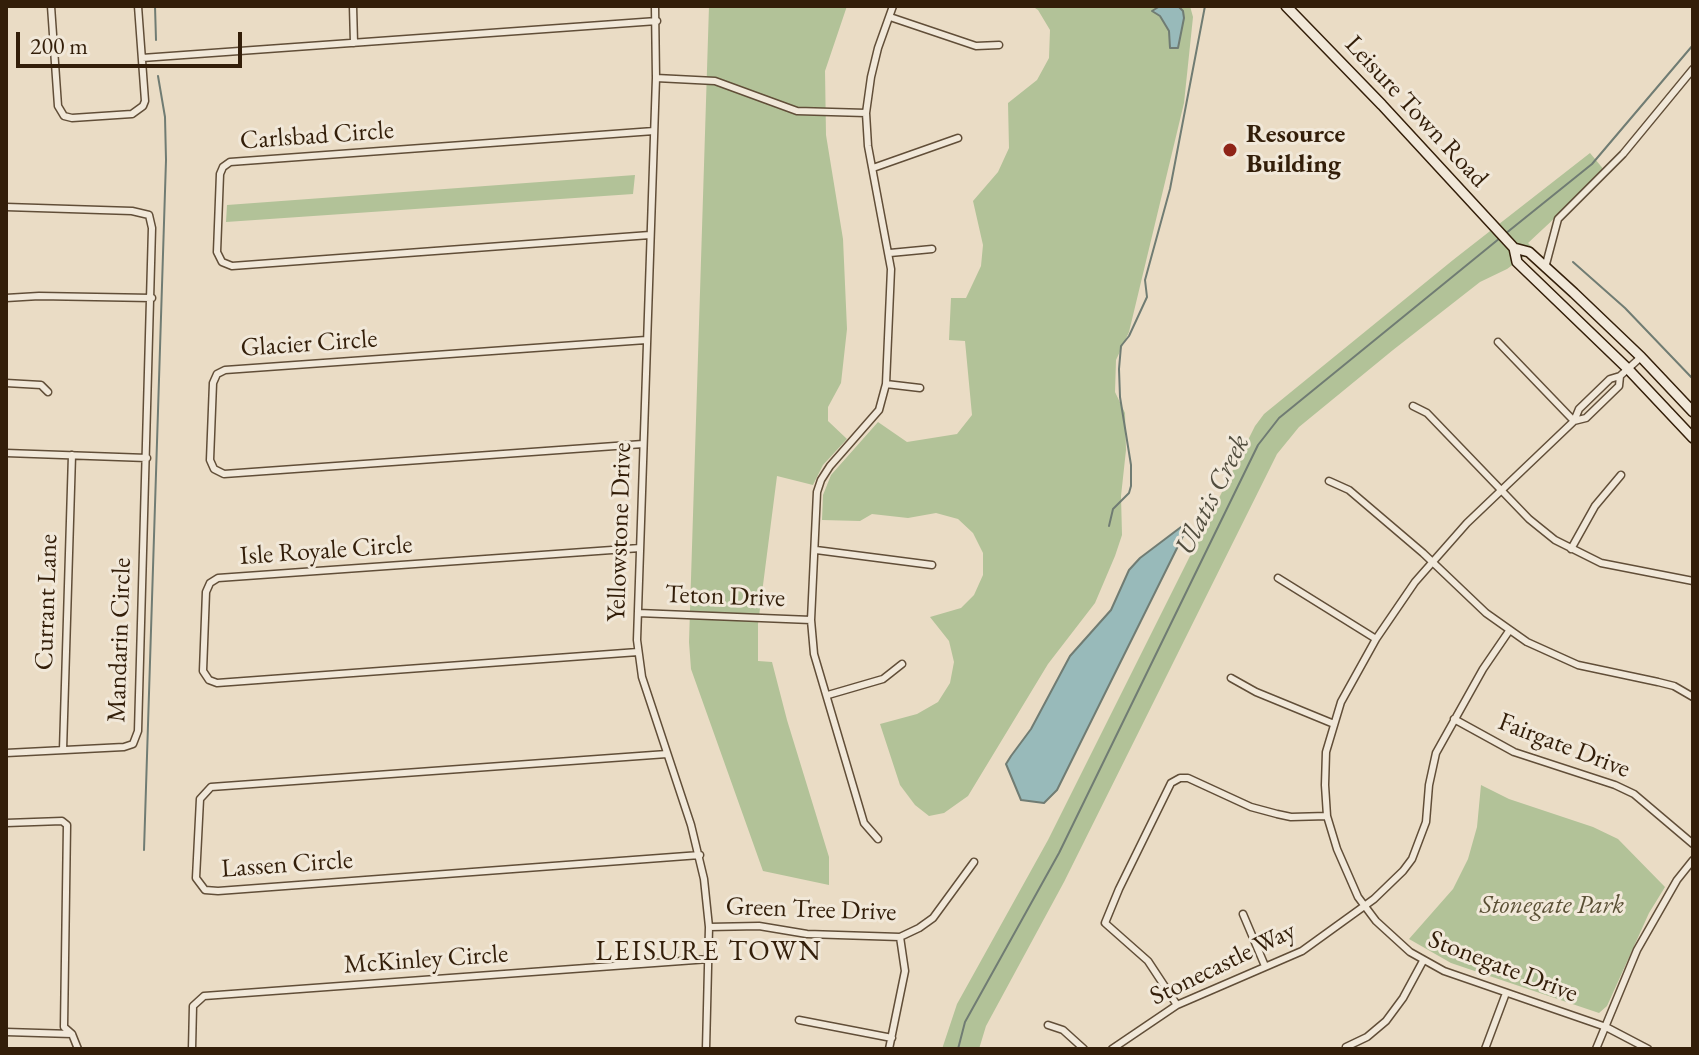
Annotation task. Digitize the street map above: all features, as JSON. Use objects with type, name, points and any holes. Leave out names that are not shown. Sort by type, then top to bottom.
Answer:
[{"type":"main road","name":"Leisure Town Road","points":[[1286,6],[1514,248],[1529,252],[1641,357],[1693,412]]},
{"type":"main road","name":"Leisure Town Road","points":[[1514,248],[1517,262],[1693,438]]},
{"type":"street","points":[[51,6],[58,106],[64,116],[72,118],[138,112],[145,101],[138,6]]},
{"type":"street","points":[[353,6],[354,43]]},
{"type":"street","name":"Yellowstone Drive","points":[[655,6],[656,78],[638,652],[642,677],[700,855],[709,927],[706,1049]]},
{"type":"street","points":[[878,839],[864,823],[814,654],[811,620],[817,492],[821,480],[841,453],[879,410],[886,384],[890,253],[868,146],[866,113],[871,77],[893,6]]},
{"type":"street","points":[[890,17],[976,46],[999,45]]},
{"type":"street","points":[[142,58],[657,21]]},
{"type":"street","points":[[1545,268],[1558,219],[1623,154],[1693,69]]},
{"type":"street","points":[[656,78],[715,81],[797,111],[866,113]]},
{"type":"street","name":"Carlsbad Circle","points":[[221,260],[217,252],[220,174],[224,166],[233,161],[654,131]]},
{"type":"street","points":[[873,168],[958,138]]},
{"type":"street","points":[[218,159],[224,166]]},
{"type":"street","name":"Mandarin Circle","points":[[6,207],[132,211],[149,215],[152,228],[138,731],[133,744],[124,747],[6,753]]},
{"type":"street","points":[[214,266],[221,260],[232,266],[650,235]]},
{"type":"street","points":[[890,253],[932,249]]},
{"type":"street","points":[[6,298],[152,298]]},
{"type":"street","name":"Glacier Circle","points":[[214,469],[210,460],[214,371],[646,340]]},
{"type":"street","points":[[1498,342],[1574,421]]},
{"type":"street","name":"Stonegate Drive","points":[[1641,357],[1589,399],[1579,409],[1574,421],[1431,561],[1376,639],[1341,702],[1326,752],[1327,816],[1348,877],[1364,906],[1392,938],[1423,961],[1606,1027],[1648,1049]]},
{"type":"street","name":"Stonegate Drive","points":[[1574,421],[1586,418],[1617,387],[1624,372]]},
{"type":"street","points":[[6,383],[41,385],[48,392]]},
{"type":"street","points":[[886,384],[920,388]]},
{"type":"street","points":[[1413,406],[1427,413],[1543,531],[1571,549],[1619,568],[1693,579]]},
{"type":"street","points":[[208,475],[214,469],[228,474],[643,444]]},
{"type":"street","points":[[6,453],[147,458]]},
{"type":"street","name":"Currant Lane","points":[[63,750],[72,455]]},
{"type":"street","points":[[1571,549],[1595,506],[1621,475]]},
{"type":"street","points":[[1329,481],[1349,490],[1509,631],[1550,654],[1578,665],[1674,686],[1693,697]]},
{"type":"street","name":"Isle Royale Circle","points":[[206,677],[203,671],[206,592],[210,583],[218,578],[640,548]]},
{"type":"street","points":[[816,550],[932,565]]},
{"type":"street","points":[[204,577],[210,583]]},
{"type":"street","points":[[1278,578],[1376,639]]},
{"type":"street","name":"Teton Drive","points":[[638,613],[811,620]]},
{"type":"street","name":"Stonecastle Way","points":[[1112,1049],[1177,1005],[1302,951],[1386,889],[1412,859],[1426,822],[1433,761],[1454,719],[1509,631]]},
{"type":"street","points":[[199,684],[206,677],[213,682],[224,683],[638,652]]},
{"type":"street","points":[[828,695],[883,679],[902,664]]},
{"type":"street","points":[[1231,678],[1256,692],[1334,724]]},
{"type":"street","name":"Fairgate Drive","points":[[1454,719],[1514,752],[1634,794],[1693,844]]},
{"type":"street","name":"Lassen Circle","points":[[667,754],[202,789],[196,878],[205,890],[218,891],[700,855]]},
{"type":"street","points":[[1177,1005],[1148,961],[1105,923],[1171,783],[1188,778],[1251,807],[1291,817],[1327,816]]},
{"type":"street","points":[[6,823],[62,821],[67,825],[64,1027],[72,1034],[78,1049]]},
{"type":"street","points":[[1596,1049],[1637,950],[1670,891],[1693,860]]},
{"type":"street","name":"Green Tree Drive","points":[[709,927],[759,926],[807,934],[900,937],[933,918],[974,862]]},
{"type":"street","points":[[193,892],[199,886]]},
{"type":"street","points":[[1243,914],[1265,966]]},
{"type":"street","points":[[889,1049],[905,971],[900,937]]},
{"type":"street","name":"McKinley Circle","points":[[192,1049],[192,1009],[195,998],[206,995],[709,959]]},
{"type":"street","points":[[1346,1047],[1367,1037],[1386,1021],[1423,961]]},
{"type":"street","points":[[1485,1049],[1506,993]]},
{"type":"street","points":[[799,1020],[892,1038]]},
{"type":"street","points":[[1048,1025],[1063,1030],[1084,1049]]},
{"type":"street","points":[[6,1032],[72,1034]]},
{"type":"green space","points":[[709,6],[847,6],[825,71],[826,135],[843,239],[847,329],[841,383],[828,407],[828,421],[847,439],[823,465],[813,485],[777,476],[758,624],[758,661],[772,662],[829,857],[829,885],[763,871],[691,669],[689,642]]},
{"type":"green space","points":[[1032,6],[1190,6],[1193,17],[1184,103],[1129,332],[1116,360],[1115,392],[1125,413],[1126,450],[1121,496],[1122,535],[1115,556],[1095,603],[1048,664],[968,796],[944,813],[929,816],[915,805],[900,785],[880,724],[917,714],[938,702],[950,683],[954,662],[949,641],[930,617],[961,608],[974,595],[983,575],[983,553],[973,533],[958,519],[936,513],[908,518],[872,514],[860,521],[822,520],[823,495],[831,475],[878,422],[907,442],[957,434],[972,415],[965,341],[949,340],[951,298],[966,298],[981,266],[983,245],[973,201],[998,172],[1009,148],[1008,103],[1037,80],[1049,58],[1050,30]]},
{"type":"green space","points":[[1590,153],[1605,171],[1528,243],[1534,249],[1507,269],[1480,282],[1393,350],[1299,427],[1277,454],[1064,882],[986,1026],[979,1049],[942,1049],[957,1004],[1048,840],[1255,426],[1264,414]]},
{"type":"green space","points":[[635,175],[633,194],[226,222],[227,205]]},
{"type":"green space","name":"Stonegate Park","points":[[1481,785],[1509,799],[1593,827],[1618,839],[1665,887],[1649,913],[1607,1006],[1599,1013],[1451,963],[1409,939],[1453,889],[1468,859],[1477,827]]},
{"type":"water","points":[[1160,6],[1178,6],[1183,11],[1178,48],[1170,48],[1169,31],[1160,16],[1152,11]]},
{"type":"water","points":[[1181,527],[1186,530],[1057,790],[1044,803],[1021,800],[1006,764],[1031,729],[1070,656],[1111,610],[1129,570]]},
{"type":"waterway","points":[[155,6],[156,40]]},
{"type":"waterway","points":[[1109,526],[1113,509],[1129,493],[1131,486],[1131,465],[1120,397],[1121,346],[1147,297],[1145,280],[1170,189],[1205,6]]},
{"type":"waterway","name":"Ulatis Creek","points":[[1505,234],[1592,164],[1693,45]]},
{"type":"waterway","points":[[144,850],[166,160],[165,117],[158,76]]},
{"type":"waterway","name":"Ulatis Creek","points":[[958,1049],[965,1022],[1059,853],[1258,445],[1279,418],[1500,238]]},
{"type":"waterway","points":[[1573,262],[1625,308],[1693,379]]},
{"type":"place","name":"Resource Building","points":[[1230,150]]},
{"type":"district","name":"LEISURE TOWN","points":[[709,952]]}]
